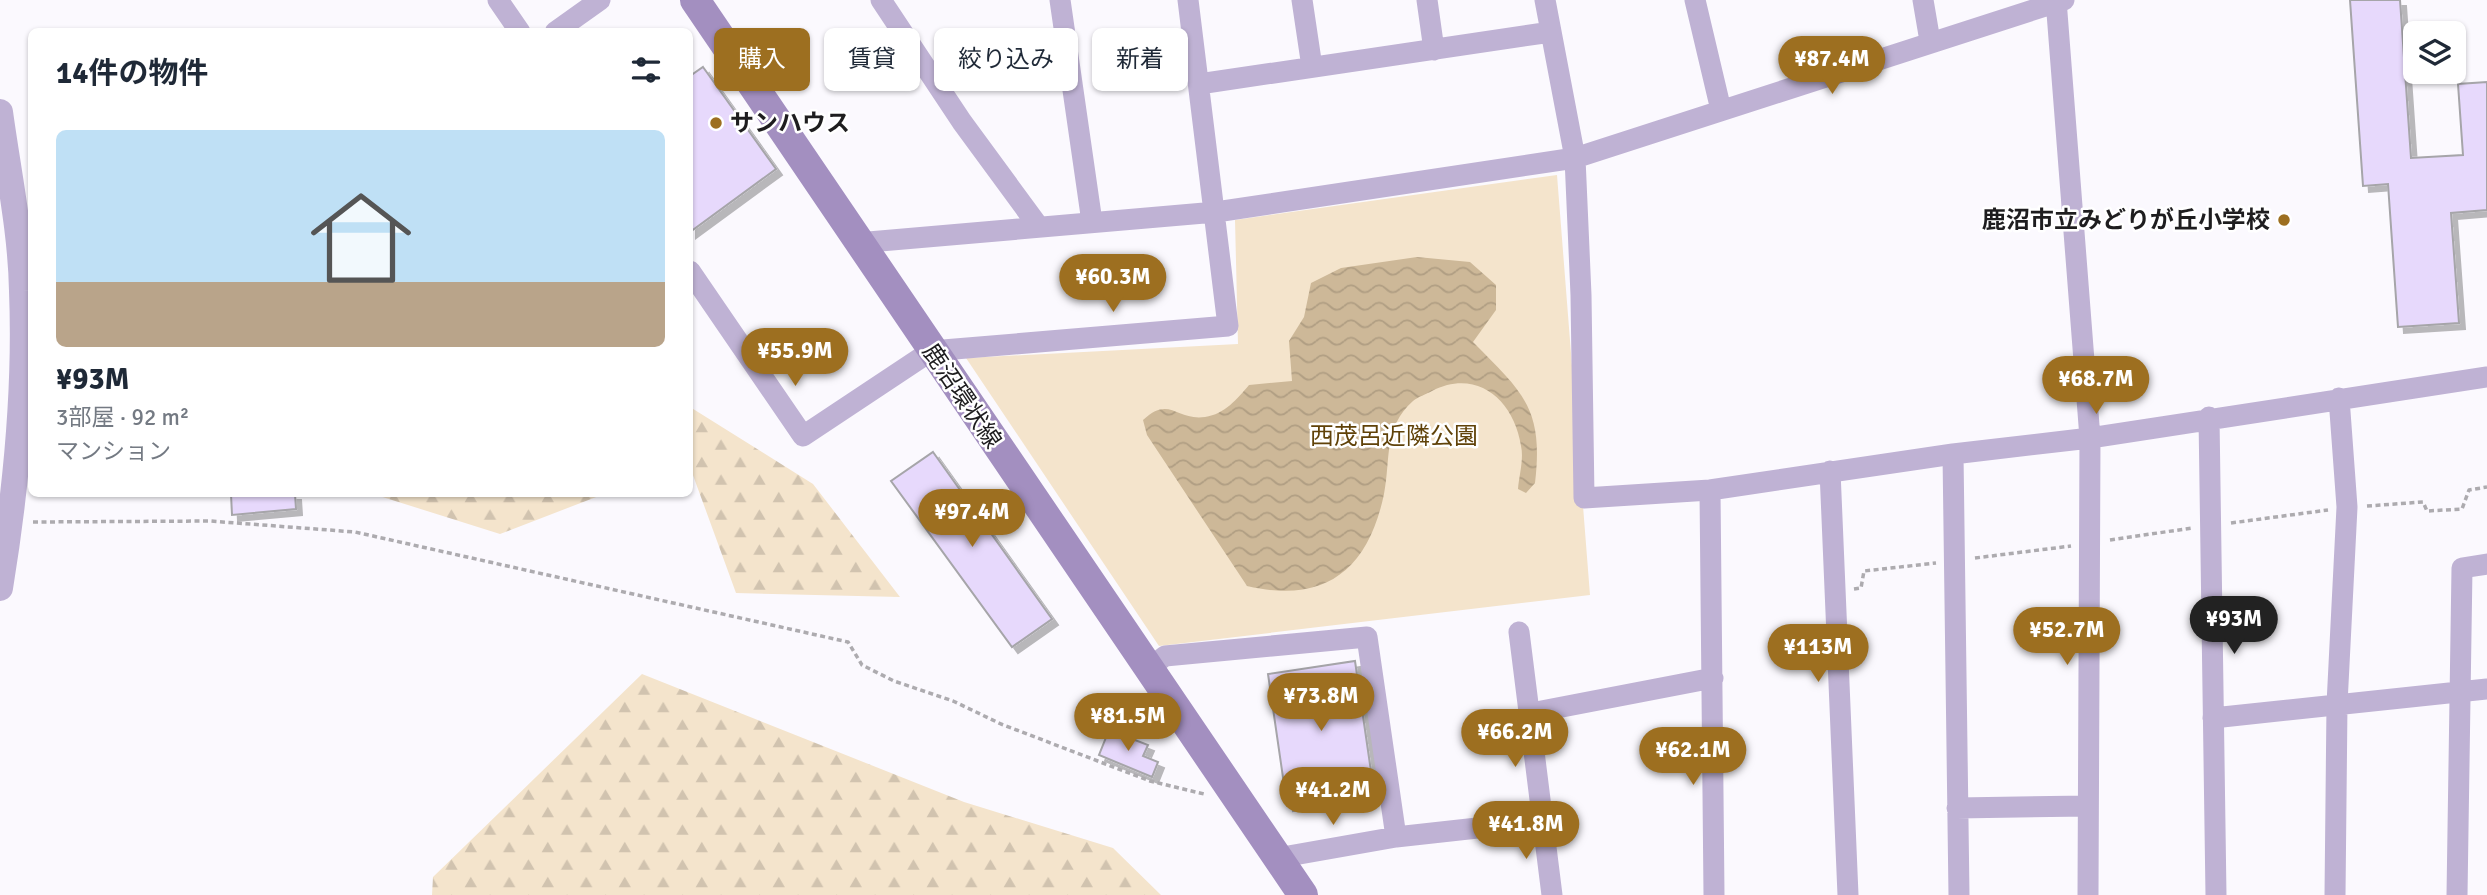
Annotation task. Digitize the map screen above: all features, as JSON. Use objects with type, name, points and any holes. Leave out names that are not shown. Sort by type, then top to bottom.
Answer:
[{"type":"main road","name":"鹿沼環状線","points":[[695,0],[1303,895]]},
{"type":"street","points":[[498,0],[517,28]]},
{"type":"street","points":[[561,28],[600,0]]},
{"type":"street","points":[[881,0],[962,122],[1039,227]]},
{"type":"street","points":[[1060,0],[1092,222]]},
{"type":"street","points":[[693,275],[803,436],[931,351],[1228,326],[1188,0]]},
{"type":"street","points":[[1302,0],[1312,68]]},
{"type":"street","points":[[1427,0],[1434,50]]},
{"type":"street","points":[[1545,0],[1575,158],[1584,498],[1710,490],[1953,454],[2090,438],[2209,417],[2487,377]]},
{"type":"street","points":[[1923,0],[1930,41]]},
{"type":"street","points":[[858,243],[1216,212],[1575,158],[2059,1],[2090,438],[2088,895]]},
{"type":"street","points":[[1700,2],[1721,110]]},
{"type":"street","points":[[1199,84],[1551,32]]},
{"type":"street","points":[[0,112],[22,289],[21,425],[11,522],[0,588]]},
{"type":"street","points":[[2335,895],[2337,704],[2347,507],[2339,398]]},
{"type":"street","points":[[2209,417],[2216,895]]},
{"type":"street","points":[[1953,454],[1959,895]]},
{"type":"street","points":[[1830,471],[1848,895]]},
{"type":"street","points":[[1710,490],[1714,895]]},
{"type":"street","points":[[2457,895],[2462,568],[2487,564]]},
{"type":"street","points":[[1519,632],[1552,895]]},
{"type":"street","points":[[1148,669],[1165,656],[1367,637],[1396,837]]},
{"type":"street","points":[[1531,712],[1713,678]]},
{"type":"street","points":[[2213,718],[2487,689]]},
{"type":"street","points":[[1956,808],[2087,806]]},
{"type":"street","points":[[1278,858],[1396,837],[1541,821]]},
{"type":"path","points":[[2347,507],[2423,502],[2427,511],[2462,509],[2469,490],[2487,487]]},
{"type":"path","points":[[11,522],[210,521],[355,532],[592,583],[848,642],[862,665],[894,681],[953,701],[1001,724],[1150,781],[1240,803]]},
{"type":"path","points":[[1835,592],[1861,588],[1864,571],[2088,543]]},
{"type":"green space","name":"西茂呂近隣公園","points":[[1557,175],[1590,595],[1159,646],[966,358],[1238,344],[1235,220]]},
{"type":"green space","points":[[693,409],[813,484],[900,597],[736,593],[693,475]]},
{"type":"green space","points":[[383,497],[596,497],[500,534]]},
{"type":"green space","points":[[642,674],[964,802],[1113,848],[1161,895],[432,895],[433,877]]},
{"type":"water","points":[[1417,257],[1470,262],[1496,285],[1496,310],[1473,342],[1505,374],[1526,403],[1536,436],[1535,483],[1526,493],[1518,489],[1522,451],[1517,429],[1502,402],[1478,386],[1464,383],[1448,385],[1415,400],[1403,411],[1397,422],[1392,433],[1384,494],[1377,521],[1354,562],[1338,576],[1320,585],[1299,590],[1247,586],[1147,435],[1143,420],[1152,413],[1167,409],[1187,416],[1205,417],[1219,413],[1230,405],[1249,385],[1292,381],[1289,341],[1304,317],[1311,283],[1341,268]]},
{"type":"building","points":[[2350,0],[2400,0],[2403,84],[2406,84],[2411,158],[2463,155],[2458,84],[2487,82],[2487,210],[2451,213],[2459,323],[2398,327],[2388,184],[2363,186]]},
{"type":"building","name":"サンハウス","points":[[703,67],[714,82],[714,91],[720,91],[776,169],[693,230],[693,74]]},
{"type":"building","points":[[933,452],[1052,619],[1012,647],[891,481]]},
{"type":"building","points":[[231,497],[295,497],[296,509],[232,515]]},
{"type":"building","points":[[1355,661],[1374,792],[1287,805],[1268,674]]},
{"type":"building","points":[[1109,730],[1148,745],[1143,756],[1158,762],[1152,777],[1099,755]]},
{"type":"place","name":"サンハウス","points":[[716,123]]},
{"type":"place","name":"鹿沼市立みどりが丘小学校","points":[[2284,220]]}]
